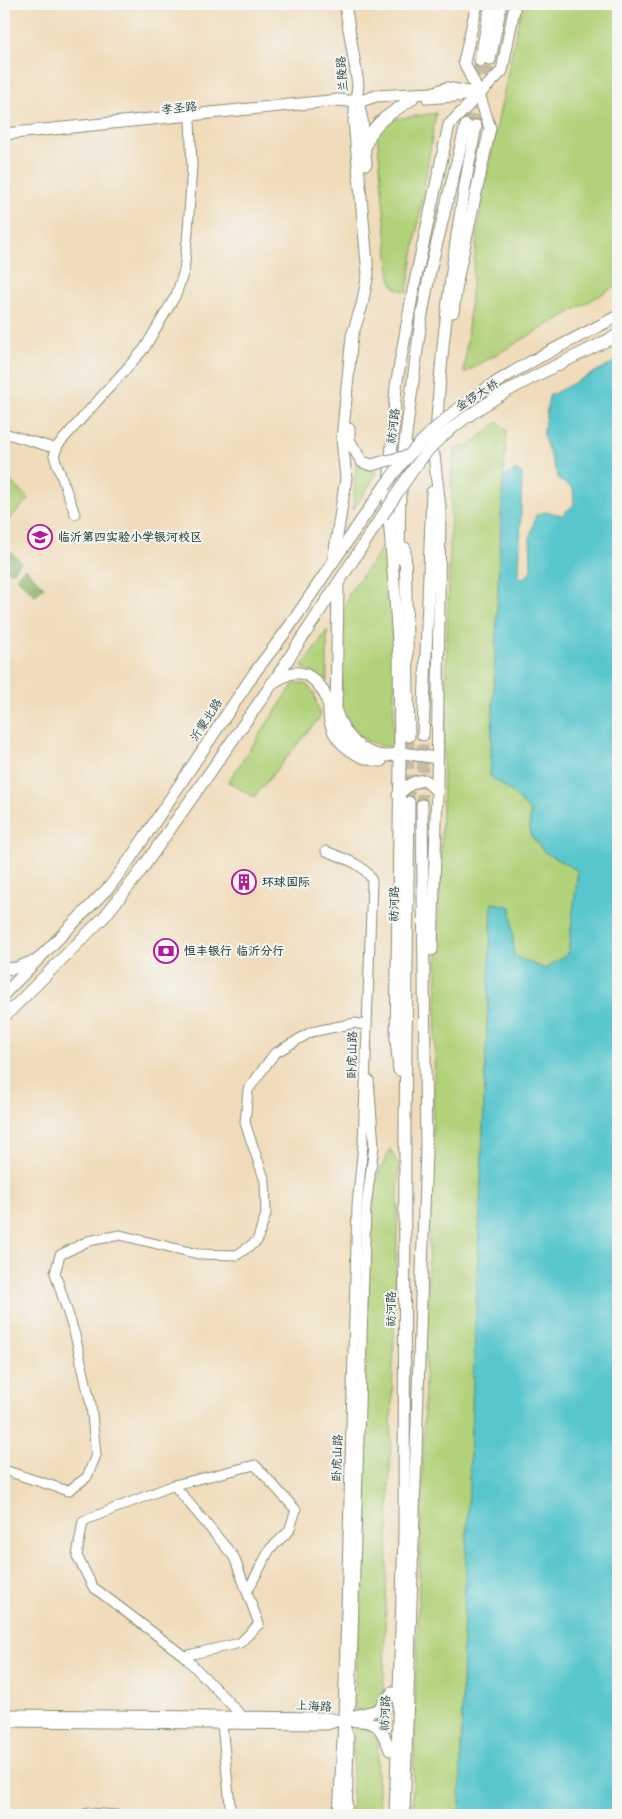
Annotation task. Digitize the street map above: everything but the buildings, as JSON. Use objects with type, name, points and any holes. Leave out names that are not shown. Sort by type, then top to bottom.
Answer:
[{"type":"main road","name":"兰陵路","points":[[337,4],[351,85],[358,102]]},
{"type":"main road","name":"兰陵路","points":[[345,4],[356,62],[358,102]]},
{"type":"main road","name":"祊河路","points":[[438,395],[458,276],[490,128],[479,94],[464,62],[477,4]]},
{"type":"main road","points":[[491,4],[485,61],[501,4]]},
{"type":"main road","points":[[399,655],[388,502],[396,386],[413,291],[449,125],[502,71],[515,4]]},
{"type":"main road","name":"孝圣路","points":[[4,134],[338,100],[358,102],[376,96],[432,93],[447,88],[479,94]]},
{"type":"main road","name":"孝圣路","points":[[4,139],[358,102],[479,94]]},
{"type":"main road","points":[[365,152],[369,135],[381,120],[412,99]]},
{"type":"main road","points":[[358,102],[365,152],[374,275],[356,335],[349,411],[349,440],[362,462],[372,465],[411,452]]},
{"type":"main road","points":[[333,561],[346,478],[342,439],[352,336],[362,305],[368,274],[354,121],[358,102]]},
{"type":"main road","name":"祊河路","points":[[409,736],[405,551],[400,480],[412,383],[430,271],[471,126],[449,283],[438,395],[423,736]]},
{"type":"main road","points":[[412,383],[413,291]]},
{"type":"main road","name":"金锣大桥","points":[[411,452],[443,420],[498,379],[618,316]]},
{"type":"main road","name":"金锣大桥","points":[[338,584],[382,516],[432,446],[453,427],[503,394],[618,335]]},
{"type":"main road","name":"沂蒙北路","points":[[4,994],[110,886],[384,486],[411,452]]},
{"type":"main road","points":[[426,1150],[437,791],[440,507],[434,455]]},
{"type":"main road","points":[[400,480],[400,757],[396,1039],[404,1125]]},
{"type":"main road","points":[[338,584],[336,712],[347,736],[369,751],[400,757]]},
{"type":"main road","points":[[4,1017],[104,917],[121,897],[272,684],[338,584]]},
{"type":"main road","points":[[272,684],[293,673],[309,676],[322,687],[328,702],[331,726],[340,742],[361,757],[437,758]]},
{"type":"main road","points":[[398,795],[410,783],[424,780],[437,791]]},
{"type":"main road","name":"祊河路","points":[[395,1815],[404,1535],[404,1125],[409,802]]},
{"type":"main road","name":"祊河路","points":[[404,1815],[426,1150],[422,804]]},
{"type":"main road","points":[[4,969],[16,968],[38,959]]},
{"type":"main road","points":[[388,1815],[395,1604],[404,1535]]},
{"type":"main road","points":[[343,1720],[354,1714],[378,1710],[392,1693]]},
{"type":"main road","points":[[343,1720],[375,1724],[382,1729],[390,1750]]},
{"type":"street","points":[[75,514],[54,456],[64,438],[144,349],[176,295],[184,271],[188,230],[192,165],[190,121]]},
{"type":"street","points":[[4,433],[57,449]]},
{"type":"street","name":"卧虎山路","points":[[326,851],[363,868],[369,873],[372,881],[365,1025],[374,1146],[366,1207],[351,1703],[343,1720],[338,1815]]},
{"type":"street","points":[[4,1470],[68,1490],[87,1477],[96,1455],[91,1405],[75,1335],[55,1273],[60,1255],[88,1241],[120,1236],[198,1254],[237,1255],[257,1241],[266,1214],[265,1181],[246,1122],[248,1090],[274,1054],[311,1032],[355,1023],[365,1025]]},
{"type":"street","points":[[242,1717],[184,1656],[93,1587],[77,1556],[83,1521],[174,1484],[255,1465],[296,1510],[289,1531],[270,1549],[247,1592]]},
{"type":"street","points":[[174,1484],[234,1557],[259,1624],[240,1643],[184,1656]]},
{"type":"street","name":"上海路","points":[[4,1714],[327,1717],[343,1720]]},
{"type":"street","points":[[343,1720],[349,1737],[346,1815]]},
{"type":"street","name":"上海路","points":[[4,1722],[327,1725],[343,1720]]},
{"type":"street","points":[[222,1724],[231,1815]]},
{"type":"street","points":[[84,1815],[88,1813],[118,1815]]},
{"type":"green space","points":[[522,4],[618,4],[618,285],[464,373],[474,262],[483,193]]},
{"type":"green space","points":[[436,113],[407,292],[395,288],[390,278],[377,132],[388,120]]},
{"type":"green space","points":[[498,422],[507,431],[503,477],[490,776],[513,793],[530,811],[530,834],[544,852],[578,871],[568,955],[545,969],[514,956],[511,907],[492,903],[463,1635],[460,1815],[412,1815],[452,474],[455,449],[472,444]]},
{"type":"green space","points":[[356,463],[377,473],[353,510]]},
{"type":"green space","points":[[4,475],[29,499],[4,525]]},
{"type":"green space","points":[[397,528],[393,748],[375,744],[361,736],[349,725],[341,709],[343,618],[349,593]]},
{"type":"green space","points":[[4,545],[21,562],[11,573],[4,566]]},
{"type":"green space","points":[[25,568],[44,587],[35,596],[16,577]]},
{"type":"green space","points":[[327,630],[327,681],[302,667]]},
{"type":"green space","points":[[299,683],[307,685],[314,693],[320,717],[254,797],[228,782],[293,685]]},
{"type":"green space","points":[[390,1149],[399,1165],[383,1704],[382,1729],[378,1736],[377,1777],[381,1815],[351,1815],[371,1198]]},
{"type":"water","points":[[618,360],[618,1815],[460,1815],[463,1635],[492,903],[511,907],[514,956],[545,969],[568,954],[578,871],[544,852],[530,834],[530,811],[513,793],[490,776],[503,477],[516,470],[522,474],[519,577],[525,578],[531,570],[530,537],[536,515],[546,512],[562,515],[574,505],[573,488],[559,480],[543,435],[549,396]]},
{"type":"tunnel","points":[[476,126],[490,60]]},
{"type":"tunnel","points":[[466,125],[480,61]]},
{"type":"tunnel","points":[[422,805],[423,735]]},
{"type":"tunnel","points":[[409,736],[409,802]]},
{"type":"place","name":"临沂第四实验小学银河校区","points":[[40,537]]},
{"type":"place","name":"环球国际","points":[[244,882]]},
{"type":"place","name":"恒丰银行 临沂分行","points":[[166,951]]}]
